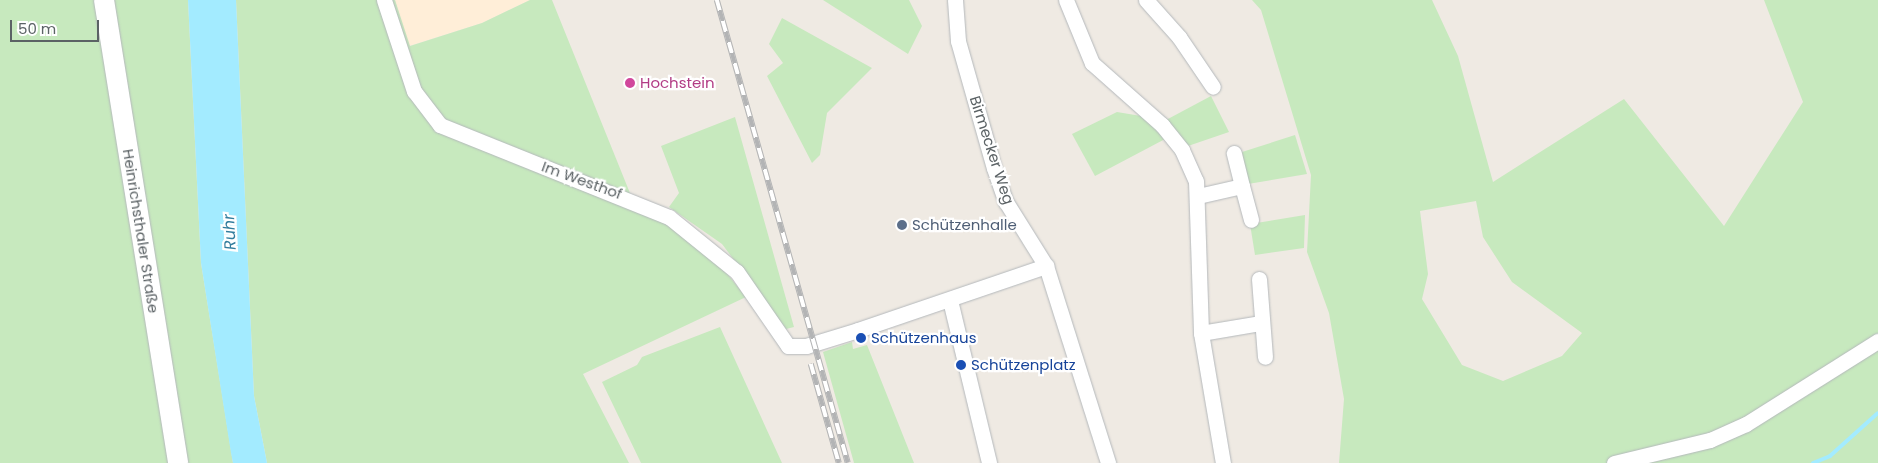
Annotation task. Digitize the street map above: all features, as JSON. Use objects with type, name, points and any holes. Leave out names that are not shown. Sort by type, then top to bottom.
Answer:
[{"type":"main road","name":"Heinrichsthaler Straße","points":[[104,0],[178,463]]},
{"type":"street","name":"Im Westhof","points":[[384,0],[412,85],[440,125],[669,218],[737,272],[788,346],[806,346],[950,300]]},
{"type":"street","name":"Birmecker Weg","points":[[955,0],[959,48],[1000,185],[1046,266],[1108,463]]},
{"type":"street","points":[[1066,0],[1086,55],[1176,142],[1192,170],[1198,196],[1202,333],[1223,463]]},
{"type":"street","points":[[1146,0],[1179,37],[1213,87]]},
{"type":"street","points":[[1234,153],[1250,220]]},
{"type":"street","points":[[1198,196],[1242,186]]},
{"type":"street","points":[[989,463],[950,300],[1046,266]]},
{"type":"street","points":[[1259,279],[1264,357]]},
{"type":"street","points":[[1202,333],[1261,323]]},
{"type":"street","points":[[1614,463],[1710,440],[1746,424],[1878,341]]},
{"type":"shaded area","points":[[395,0],[530,0],[482,23],[409,46]]},
{"type":"green space","points":[[0,0],[188,0],[201,263],[233,463],[0,463]]},
{"type":"green space","points":[[236,0],[395,0],[410,46],[482,23],[530,0],[552,0],[636,208],[680,232],[720,265],[746,297],[583,374],[629,463],[267,463],[254,396]]},
{"type":"green space","points":[[823,0],[909,0],[922,26],[908,54]]},
{"type":"green space","points":[[1252,0],[1432,0],[1458,56],[1493,182],[1624,99],[1724,226],[1803,102],[1764,0],[1878,0],[1878,463],[1339,463],[1344,399],[1329,313],[1307,252],[1311,175],[1261,10]],"holes":[[[1476,201],[1483,237],[1512,282],[1582,333],[1562,356],[1503,381],[1462,365],[1422,299],[1428,274],[1420,211]]]},
{"type":"green space","points":[[782,18],[872,68],[827,113],[820,155],[812,163],[767,76],[783,63],[769,44]]},
{"type":"green space","points":[[1211,96],[1229,132],[1188,146],[1166,120]]},
{"type":"green space","points":[[1117,112],[1141,116],[1167,138],[1095,176],[1072,134]]},
{"type":"green space","points":[[735,117],[794,327],[786,329],[722,244],[669,207],[679,193],[661,146]]},
{"type":"green space","points":[[1295,135],[1307,174],[1248,184],[1242,152]]},
{"type":"green space","points":[[1305,215],[1304,248],[1255,255],[1250,224]]},
{"type":"green space","points":[[720,327],[782,463],[641,463],[602,382],[637,365],[642,357]]},
{"type":"green space","points":[[852,342],[853,349],[867,345],[914,463],[854,463],[823,352]]},
{"type":"water","name":"Ruhr","points":[[188,0],[236,0],[254,396],[267,463],[233,463],[231,453],[201,263]]},
{"type":"waterway","points":[[1813,463],[1830,456],[1878,413]]},
{"type":"railway","points":[[717,0],[848,463]]},
{"type":"railway","points":[[811,364],[839,463]]},
{"type":"place","name":"Hochstein","points":[[630,83]]},
{"type":"place","name":"Schützenhalle","points":[[902,225]]},
{"type":"place","name":"Schützenhaus","points":[[861,338]]},
{"type":"place","name":"Schützenplatz","points":[[961,365]]}]
